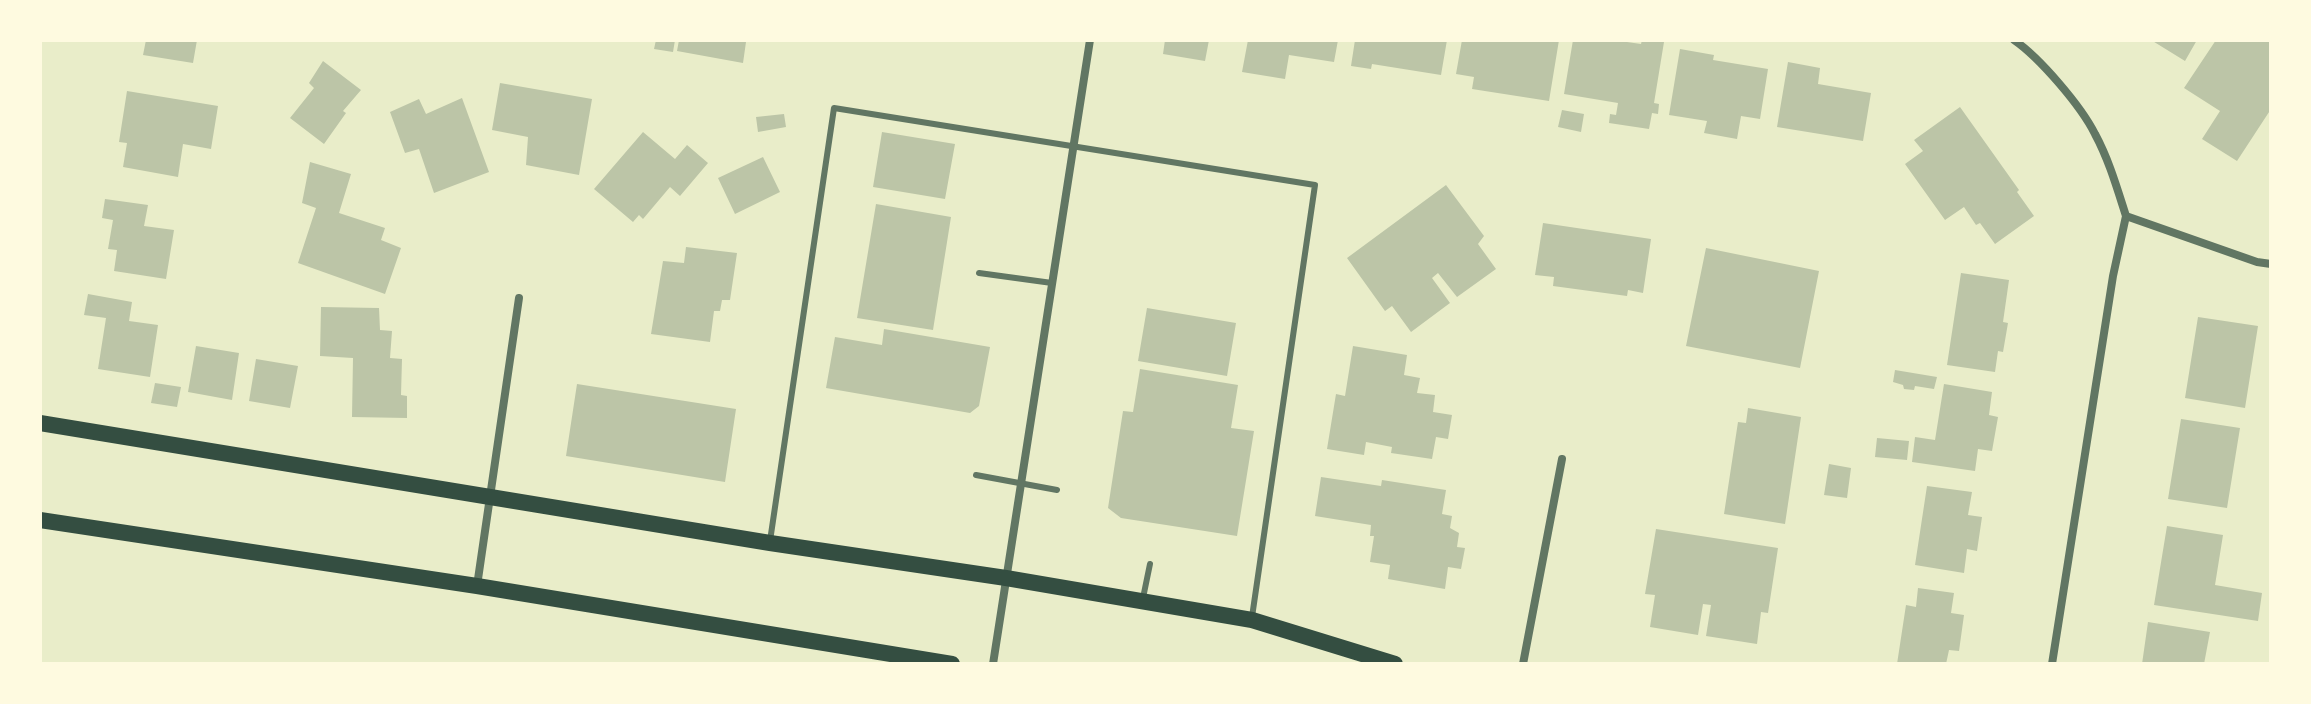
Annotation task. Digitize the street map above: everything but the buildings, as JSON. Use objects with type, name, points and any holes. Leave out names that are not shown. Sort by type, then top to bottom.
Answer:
[{"type":"main road","points":[[40,423],[1252,620],[1395,664]]},
{"type":"main road","points":[[40,520],[477,586],[952,664]]},
{"type":"street","points":[[993,664],[1090,40]]},
{"type":"street","points":[[2014,40],[2025,47],[2061,87],[2095,132],[2115,179],[2126,216],[2113,276],[2052,664]]},
{"type":"street","points":[[2126,216],[2257,262],[2271,264]]},
{"type":"street","points":[[477,586],[519,298]]},
{"type":"street","points":[[1523,664],[1562,459]]},
{"type":"lane","points":[[770,543],[834,108],[1315,185],[1252,620]]},
{"type":"lane","points":[[979,273],[1052,283]]},
{"type":"lane","points":[[976,475],[1057,490]]},
{"type":"lane","points":[[1142,602],[1150,564]]}]
